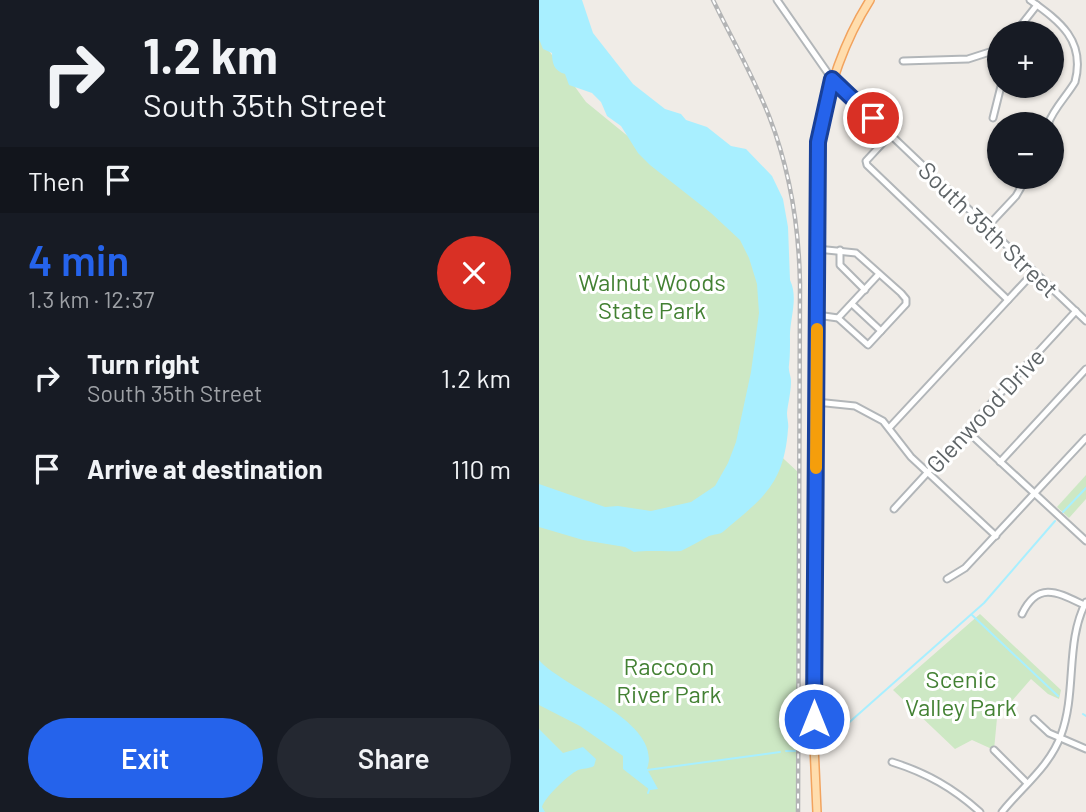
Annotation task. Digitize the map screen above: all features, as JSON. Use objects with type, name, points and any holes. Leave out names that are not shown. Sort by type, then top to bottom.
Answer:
[{"type":"main road","points":[[817,812],[814,745],[818,142],[832,79],[846,44],[870,0]]},
{"type":"street","name":"South 35th Street","points":[[777,0],[832,79],[1086,321]]},
{"type":"street","points":[[1030,0],[1070,29],[1076,37],[1081,54],[1078,74],[1054,112]]},
{"type":"street","points":[[1024,21],[1037,5]]},
{"type":"street","points":[[903,61],[968,59],[987,54]]},
{"type":"street","points":[[890,135],[866,161],[867,165],[1008,300]]},
{"type":"street","points":[[987,227],[1020,189]]},
{"type":"street","points":[[817,249],[856,253],[901,293],[907,304],[868,345],[838,318],[817,315]]},
{"type":"street","points":[[840,250],[840,265],[865,290]]},
{"type":"street","points":[[890,427],[1034,272]]},
{"type":"street","points":[[838,318],[879,274]]},
{"type":"street","points":[[852,304],[881,331]]},
{"type":"street","name":"Glenwood Drive","points":[[894,509],[1076,311]]},
{"type":"street","points":[[1000,462],[1086,369]]},
{"type":"street","points":[[816,402],[855,406],[872,413],[890,427],[911,457],[996,536]]},
{"type":"street","points":[[966,430],[1086,541]]},
{"type":"street","points":[[947,579],[965,568],[1086,439]]},
{"type":"street","points":[[1049,592],[1050,583]]},
{"type":"street","points":[[1002,812],[1047,762],[1061,737],[1067,714],[1077,630],[1085,603],[1063,594],[1049,592],[1035,597],[1022,614]]},
{"type":"street","points":[[1034,719],[1045,730],[1086,749]]},
{"type":"street","points":[[994,750],[1027,783]]},
{"type":"street","points":[[892,762],[937,779],[980,812]]},
{"type":"green space","name":"Walnut Woods State Park","points":[[539,15],[549,51],[586,102],[673,173],[768,258],[747,434],[707,502],[681,518],[611,512],[539,488]]},
{"type":"green space","name":"Raccoon River Park","points":[[772,448],[799,473],[798,812],[539,812],[539,518],[638,545]]},
{"type":"green space","points":[[1086,475],[1086,499],[1069,518],[1057,507]]},
{"type":"green space","name":"Scenic Valley Park","points":[[980,614],[1061,690],[1059,699],[1048,694],[1031,679],[997,718],[994,750],[972,740],[955,749],[893,690]]},
{"type":"water","points":[[539,0],[582,0],[593,33],[633,84],[665,109],[707,127],[731,146],[746,149],[772,176],[783,199],[794,302],[790,332],[791,389],[782,464],[768,489],[737,520],[722,532],[681,551],[634,552],[625,547],[583,540],[539,527],[539,484],[605,507],[618,506],[651,511],[691,502],[715,486],[736,442],[751,372],[759,313],[757,284],[740,240],[711,213],[650,165],[638,153],[621,126],[607,116],[601,102],[592,93],[569,85],[565,74],[556,69],[552,53],[543,49],[539,39]]},
{"type":"water","points":[[539,660],[551,671],[627,721],[641,736],[648,752],[647,769],[658,789],[650,790],[623,769],[623,756],[580,726],[539,705]]},
{"type":"water","points":[[539,729],[563,753],[583,747],[596,759],[594,766],[578,770],[557,787],[542,807],[545,812],[539,812]]},
{"type":"waterway","points":[[1063,512],[1086,488]]},
{"type":"waterway","points":[[827,742],[984,603],[1055,521]]},
{"type":"waterway","points":[[972,615],[1058,696]]},
{"type":"waterway","points":[[801,751],[809,747]]},
{"type":"waterway","points":[[786,751],[795,751]]},
{"type":"waterway","points":[[647,770],[780,752]]},
{"type":"waterway","points":[[648,793],[650,787]]},
{"type":"railway","points":[[713,0],[769,116],[788,178],[798,241],[798,812]]},
{"type":"slow traffic","points":[[816,468],[817,329]]},
{"type":"route","points":[[814,719],[818,142],[832,79],[873,118]]}]
